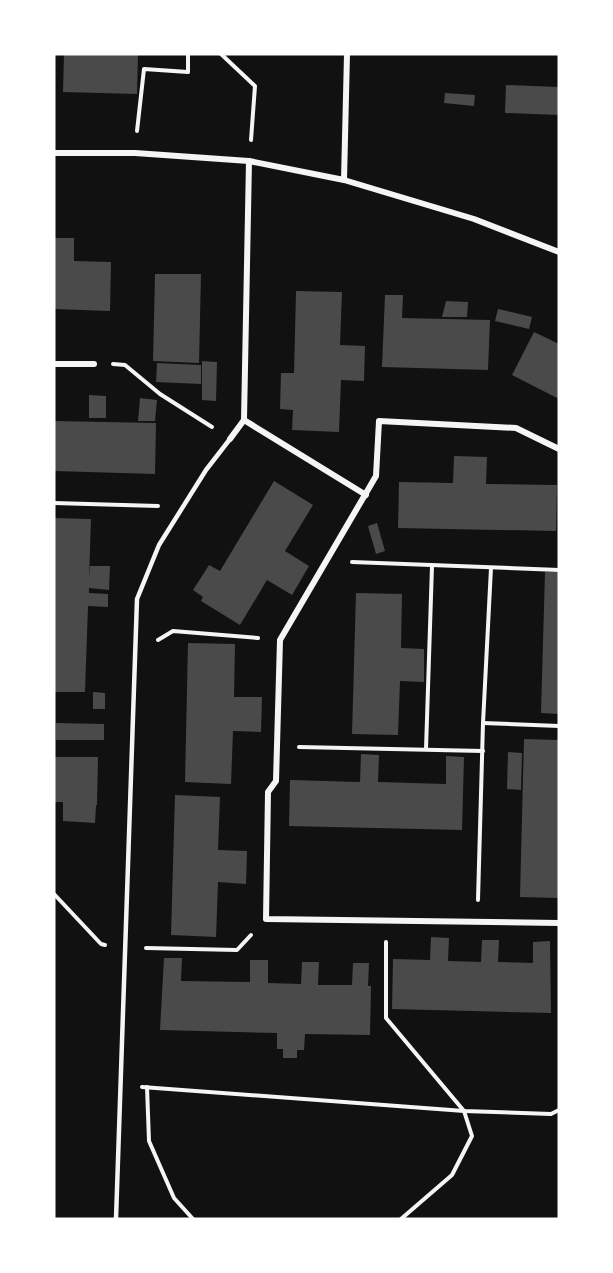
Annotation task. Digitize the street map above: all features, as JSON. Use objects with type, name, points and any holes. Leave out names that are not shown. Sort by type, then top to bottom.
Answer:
[{"type":"street","points":[[344,180],[347,54]]},
{"type":"street","points":[[54,153],[135,153],[249,160],[344,180],[474,219],[559,252]]},
{"type":"street","points":[[230,439],[244,420],[249,160]]},
{"type":"street","points":[[54,364],[94,364]]},
{"type":"street","points":[[244,420],[366,495]]},
{"type":"street","points":[[559,449],[516,428],[379,421],[376,476],[280,640],[276,781],[268,792],[266,919],[559,923]]},
{"type":"lane","points":[[116,1219],[137,599],[159,545],[206,470],[230,439]]},
{"type":"path","points":[[135,153],[144,69],[188,72],[188,54]]},
{"type":"path","points":[[221,54],[255,86],[249,160]]},
{"type":"path","points":[[94,364],[125,364],[160,394],[230,439]]},
{"type":"path","points":[[54,503],[183,507]]},
{"type":"path","points":[[327,561],[559,570]]},
{"type":"path","points":[[426,749],[432,566]]},
{"type":"path","points":[[477,922],[490,568]]},
{"type":"path","points":[[135,656],[173,630],[280,640]]},
{"type":"path","points":[[483,723],[559,726]]},
{"type":"path","points":[[277,747],[483,751]]},
{"type":"path","points":[[54,894],[100,945],[125,948],[237,950],[266,919]]},
{"type":"path","points":[[386,921],[386,1018],[464,1111],[472,1136],[452,1174],[401,1219]]},
{"type":"path","points":[[120,1085],[464,1111],[551,1114],[559,1110]]},
{"type":"path","points":[[147,1087],[149,1141],[174,1198],[193,1219]]},
{"type":"building","points":[[64,54],[138,54],[137,94],[63,92]]},
{"type":"building","points":[[506,85],[559,87],[559,115],[505,113]]},
{"type":"building","points":[[445,93],[475,95],[474,106],[444,103]]},
{"type":"building","points":[[54,238],[74,238],[74,261],[111,262],[110,311],[54,309]]},
{"type":"building","points":[[155,274],[201,274],[199,363],[153,361]]},
{"type":"building","points":[[296,291],[342,292],[340,345],[365,346],[364,381],[341,380],[339,432],[292,430],[293,410],[280,409],[281,373],[294,373]]},
{"type":"building","points":[[385,295],[403,295],[402,318],[490,320],[488,370],[382,367]]},
{"type":"building","points":[[446,301],[468,302],[467,317],[442,317]]},
{"type":"building","points":[[498,309],[532,317],[529,329],[495,321]]},
{"type":"building","points":[[534,332],[559,344],[559,399],[512,375]]},
{"type":"building","points":[[202,361],[217,362],[216,401],[202,400]]},
{"type":"building","points":[[157,363],[201,365],[201,384],[156,382]]},
{"type":"building","points":[[89,395],[106,396],[106,418],[89,418]]},
{"type":"building","points":[[140,398],[157,400],[155,421],[138,421]]},
{"type":"building","points":[[54,421],[156,423],[155,474],[54,471]]},
{"type":"building","points":[[454,456],[487,457],[486,484],[557,485],[556,531],[398,528],[399,482],[453,483]]},
{"type":"building","points":[[274,481],[313,505],[285,551],[309,566],[292,595],[267,580],[240,625],[201,601],[203,597],[193,590],[209,565],[220,571]]},
{"type":"building","points":[[54,518],[91,519],[89,580],[90,566],[110,566],[109,590],[89,588],[89,593],[108,594],[108,607],[88,606],[85,692],[54,692]]},
{"type":"building","points":[[377,523],[385,551],[376,554],[368,526]]},
{"type":"building","points":[[545,572],[559,572],[559,714],[541,713]]},
{"type":"building","points":[[356,593],[402,594],[401,648],[424,649],[424,682],[400,681],[398,735],[352,734]]},
{"type":"building","points":[[188,643],[235,644],[234,697],[262,697],[261,732],[233,731],[231,784],[185,782]]},
{"type":"building","points":[[93,692],[105,693],[105,709],[93,709]]},
{"type":"building","points":[[56,723],[104,724],[104,740],[56,740]]},
{"type":"building","points":[[524,739],[559,740],[559,898],[520,897]]},
{"type":"building","points":[[508,752],[522,753],[521,790],[507,789]]},
{"type":"building","points":[[361,754],[379,755],[378,782],[446,784],[446,756],[464,757],[462,830],[289,826],[290,780],[360,782]]},
{"type":"building","points":[[54,757],[98,757],[95,823],[63,821],[63,802],[54,802]]},
{"type":"building","points":[[175,795],[220,797],[218,850],[247,851],[246,884],[218,882],[216,937],[171,935]]},
{"type":"building","points":[[431,937],[449,938],[448,961],[481,962],[482,940],[499,940],[498,962],[533,963],[533,942],[550,941],[551,1013],[392,1009],[393,959],[430,960]]},
{"type":"building","points":[[164,958],[182,958],[181,981],[250,982],[250,960],[268,960],[268,983],[301,984],[302,962],[319,962],[318,985],[352,985],[353,963],[369,963],[370,1035],[305,1034],[304,1050],[297,1050],[297,1058],[283,1058],[283,1049],[277,1049],[277,1033],[160,1030]]}]
